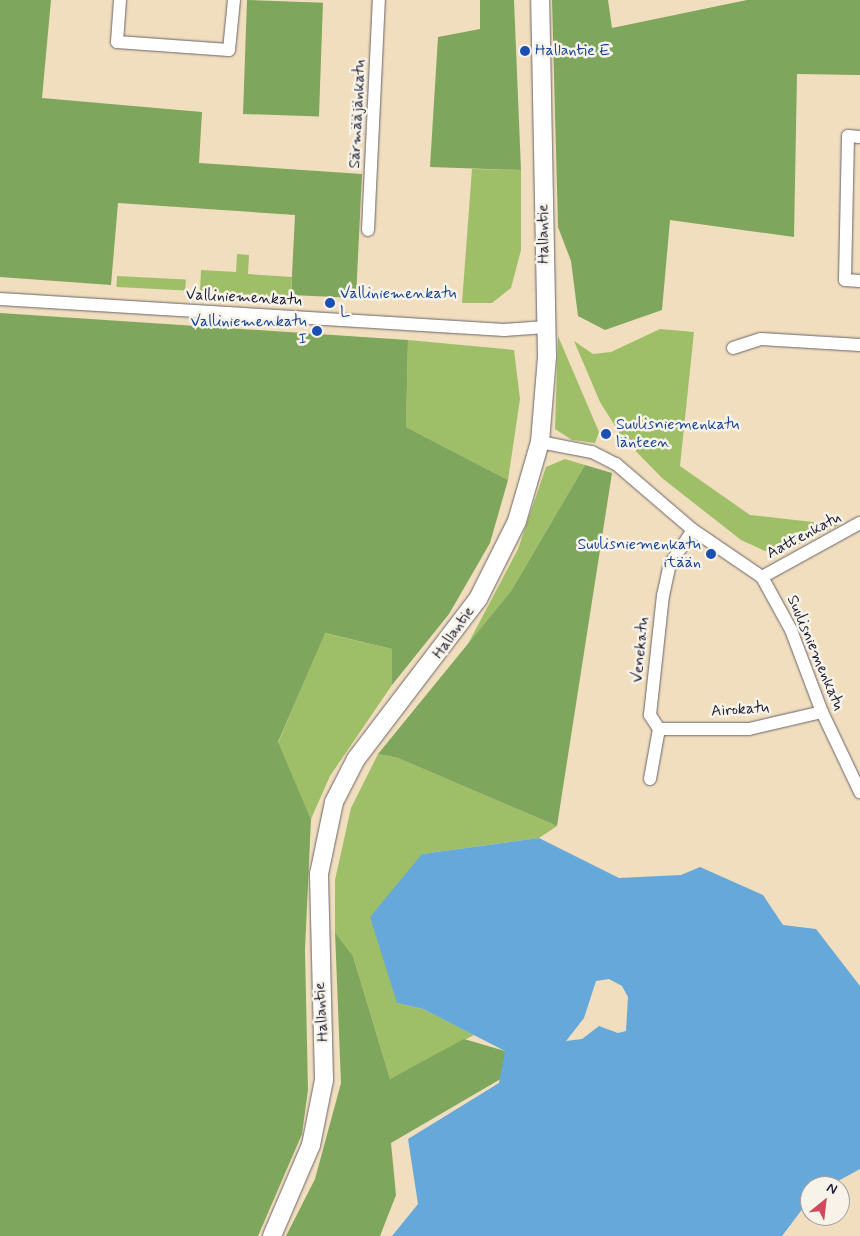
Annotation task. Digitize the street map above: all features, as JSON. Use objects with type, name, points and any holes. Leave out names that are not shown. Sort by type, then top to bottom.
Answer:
[{"type":"street","points":[[120,0],[117,42],[229,50],[234,0]]},
{"type":"street","name":"Särmääjänkatu","points":[[368,230],[379,0]]},
{"type":"street","name":"Hallantie","points":[[272,1236],[311,1146],[324,1080],[319,874],[334,802],[356,759],[478,599],[517,521],[540,442],[546,327],[540,0]]},
{"type":"street","points":[[860,137],[848,136],[845,280],[860,281]]},
{"type":"street","name":"Valliniemenkatu","points":[[0,299],[504,330],[546,327]]},
{"type":"street","points":[[733,348],[761,339],[860,345]]},
{"type":"street","name":"Suulisniemenkatu","points":[[540,442],[592,452],[616,464],[693,530],[762,577],[791,630],[822,712],[860,791]]},
{"type":"street","name":"Aattenkatu","points":[[762,577],[860,523]]},
{"type":"street","name":"Venekatu","points":[[650,778],[658,729],[650,715],[663,596],[670,564],[693,530]]},
{"type":"street","name":"Airokatu","points":[[658,729],[749,729],[822,712]]},
{"type":"green space","points":[[0,0],[51,0],[42,98],[202,112],[199,163],[362,174],[356,298],[291,295],[295,215],[118,203],[111,285],[0,277]]},
{"type":"green space","points":[[247,0],[323,3],[319,117],[243,114]]},
{"type":"green space","points":[[480,0],[514,0],[521,170],[430,167],[438,37],[480,29]]},
{"type":"green space","points":[[552,0],[608,0],[612,28],[747,0],[860,0],[860,75],[797,74],[794,237],[670,220],[662,310],[605,330],[578,316],[571,261],[558,227]]},
{"type":"green space","points":[[472,169],[521,170],[521,250],[511,288],[492,303],[462,303]]},
{"type":"green space","points":[[237,254],[249,255],[248,274],[292,277],[290,298],[200,291],[201,270],[236,272]]},
{"type":"green space","points":[[117,276],[186,280],[185,291],[116,287]]},
{"type":"green space","points":[[0,313],[408,340],[406,427],[508,480],[490,543],[449,614],[392,685],[392,649],[325,633],[278,742],[311,819],[305,950],[308,1090],[302,1134],[258,1236],[0,1236]]},
{"type":"green space","points":[[660,329],[694,332],[680,466],[750,515],[839,525],[797,545],[765,551],[741,540],[662,478],[622,437],[600,402],[574,341],[593,354],[611,352]]},
{"type":"green space","points":[[558,336],[599,432],[595,443],[572,440],[555,429]]},
{"type":"green space","points":[[408,340],[514,350],[520,399],[508,480],[406,427]]},
{"type":"green space","points":[[565,459],[585,465],[511,591],[468,644],[518,549],[546,467]]},
{"type":"green space","points":[[585,465],[612,473],[557,826],[398,758],[378,754],[511,591]]},
{"type":"green space","points":[[324,633],[392,649],[392,685],[330,776],[311,819],[278,743]]},
{"type":"green space","points":[[378,754],[398,758],[557,826],[539,838],[422,854],[397,1003],[423,1009],[474,1035],[390,1079],[353,956],[335,932],[335,880],[351,808]]},
{"type":"green space","points":[[335,932],[353,956],[390,1079],[464,1039],[505,1051],[511,1073],[391,1143],[396,1195],[380,1236],[286,1236],[315,1179],[341,1083]]},
{"type":"water","points":[[539,838],[619,878],[681,875],[700,867],[763,895],[783,925],[816,929],[860,986],[860,1169],[847,1176],[800,1176],[800,1212],[782,1236],[392,1236],[418,1204],[408,1139],[499,1083],[505,1051],[423,1009],[397,1003],[370,917],[422,854]],"holes":[[[609,979],[622,986],[628,997],[626,1031],[618,1033],[599,1026],[582,1039],[566,1041],[584,1018],[596,981]]]},
{"type":"place","name":"Hallantie E","points":[[525,51]]},
{"type":"place","name":"Valliniemenkatu L","points":[[330,303]]},
{"type":"place","name":"Valliniemenkatu I","points":[[317,331]]},
{"type":"place","name":"Suulisniemenkatu länteen","points":[[606,434]]},
{"type":"place","name":"Suulisniemenkatu itään","points":[[711,554]]}]
